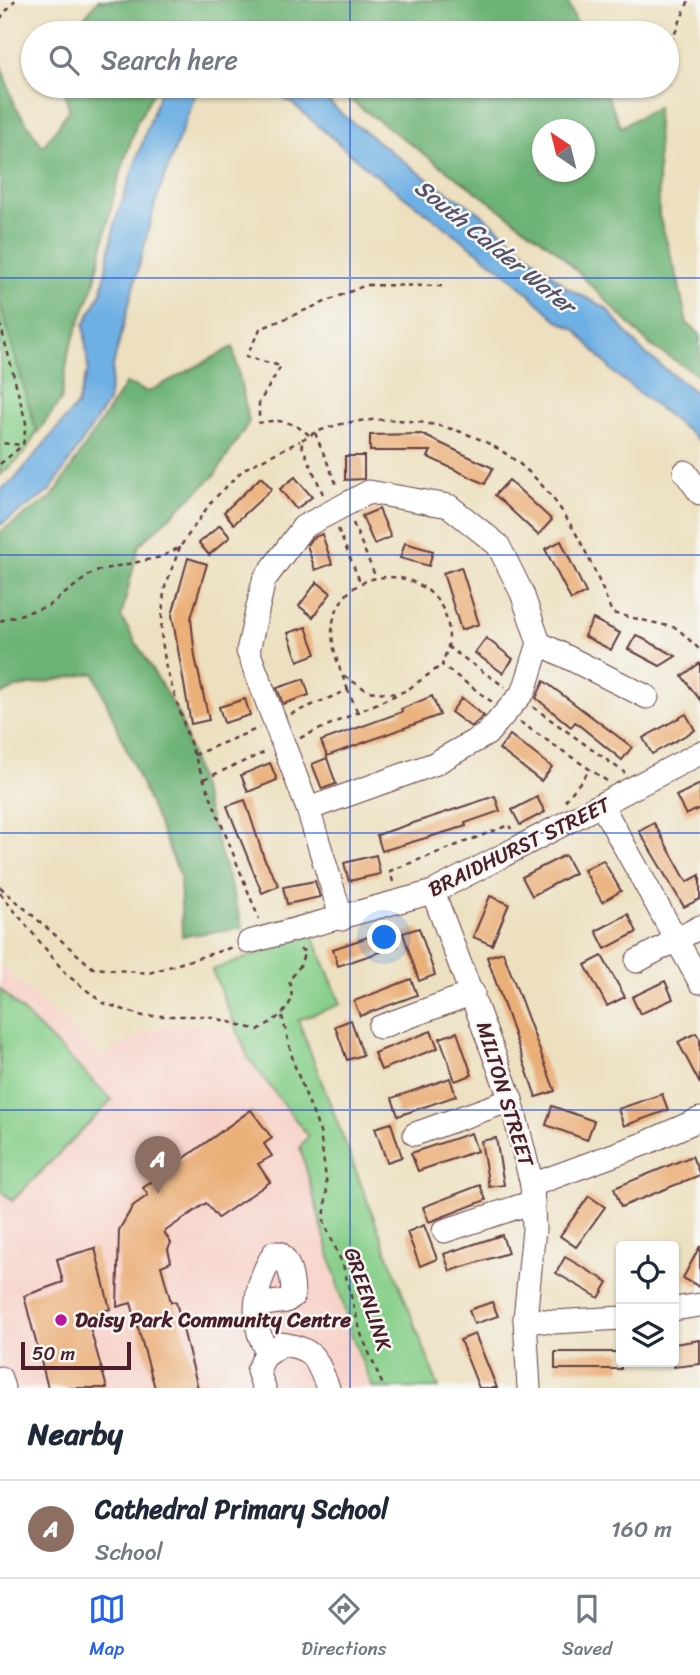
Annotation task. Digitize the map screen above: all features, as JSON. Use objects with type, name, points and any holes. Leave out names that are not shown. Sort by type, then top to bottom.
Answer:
[{"type":"street","points":[[685,472],[700,493]]},
{"type":"street","points":[[308,809],[434,764],[487,734],[524,691],[539,643],[522,593],[498,545],[449,506],[369,492],[303,527],[264,580],[248,650],[308,809],[342,919]]},
{"type":"street","points":[[539,643],[647,698]]},
{"type":"street","name":"BRAIDHURST STREET","points":[[258,940],[433,892],[700,753]]},
{"type":"street","points":[[602,806],[700,982]]},
{"type":"street","name":"MILTON STREET","points":[[433,892],[511,1100],[532,1194],[534,1229],[525,1319],[529,1388]]},
{"type":"street","points":[[637,961],[700,927]]},
{"type":"street","points":[[380,1027],[473,993]]},
{"type":"street","points":[[415,1135],[511,1100]]},
{"type":"street","points":[[444,1231],[700,1119]]},
{"type":"street","points":[[257,1305],[255,1324],[268,1354]]},
{"type":"street","points":[[679,1308],[700,1305]]},
{"type":"street","points":[[525,1319],[554,1322],[616,1318]]},
{"type":"street","points":[[264,1388],[258,1371],[268,1354],[282,1344],[303,1347],[316,1358],[328,1388]]},
{"type":"street","points":[[0,1378],[3,1388]]},
{"type":"path","points":[[0,19],[15,0]]},
{"type":"path","points":[[679,24],[689,0]]},
{"type":"path","points":[[309,435],[300,427],[274,419],[259,423],[259,403],[281,366],[246,357],[260,330],[366,285],[443,286]]},
{"type":"path","points":[[0,323],[26,424],[23,445],[0,464]]},
{"type":"path","points":[[0,887],[93,968],[149,973],[258,940],[166,668],[162,633],[164,590],[180,547],[211,502],[244,469],[300,441]]},
{"type":"path","points":[[0,443],[23,445]]},
{"type":"path","points":[[0,621],[48,606],[94,571],[161,557],[180,547]]},
{"type":"path","points":[[204,779],[398,695],[442,665],[450,635],[440,604],[426,586],[396,576],[370,579],[354,588],[340,606],[333,622],[332,640],[348,690]]},
{"type":"path","points":[[448,647],[590,770],[634,789]]},
{"type":"path","points":[[442,665],[512,705],[634,789]]},
{"type":"path","points":[[341,674],[368,691],[398,695]]},
{"type":"path","points":[[558,810],[590,770]]},
{"type":"path","points":[[399,902],[390,871],[509,825],[520,849]]},
{"type":"path","points":[[0,893],[66,974],[103,1003],[144,1016],[208,1016],[245,1029],[258,1030],[282,1016]]},
{"type":"path","name":"GREENLINK","points":[[295,948],[305,951],[300,966],[289,981],[293,991],[289,1007],[282,1016],[294,1064],[320,1132],[327,1187],[324,1223],[343,1265],[361,1334],[384,1388]]},
{"type":"shaded area","points":[[0,965],[101,1057],[145,1032],[182,1023],[221,1028],[268,1049],[315,1165],[319,1222],[349,1339],[370,1388],[0,1388]]},
{"type":"green space","points":[[98,0],[567,0],[576,21],[81,21]]},
{"type":"green space","points":[[0,63],[15,106],[43,147],[69,110],[66,98],[150,98],[137,122],[116,187],[94,285],[69,350],[61,400],[37,433],[0,303]]},
{"type":"green space","points":[[347,98],[608,98],[621,127],[657,107],[659,216],[677,276],[687,323],[700,334],[700,376],[650,345],[556,250]]},
{"type":"green space","points":[[0,219],[64,383],[24,454],[0,475]]},
{"type":"green space","points":[[233,347],[249,422],[215,475],[139,545],[121,617],[179,715],[243,928],[182,936],[180,875],[94,673],[15,688],[0,695],[0,532],[53,496],[126,383],[148,392]]},
{"type":"green space","points":[[312,934],[341,1004],[298,1020],[439,1388],[373,1388],[352,1337],[300,1147],[308,1136],[249,1059],[212,970]]},
{"type":"green space","points":[[0,989],[112,1100],[12,1201],[0,1189]]},
{"type":"water","points":[[158,98],[194,98],[156,200],[113,366],[108,402],[50,491],[0,525],[0,490],[15,479],[77,405],[88,369],[84,325],[102,291],[115,222]]},
{"type":"water","name":"South Calder Water","points":[[284,98],[325,98],[430,181],[479,212],[569,289],[606,308],[642,351],[700,396],[700,441],[613,372],[576,330],[557,320],[506,273],[368,169]]},
{"type":"building","points":[[421,434],[493,468],[485,484],[428,457],[431,451],[370,451],[370,435]]},
{"type":"building","points":[[345,456],[364,456],[364,479],[345,480]]},
{"type":"building","points":[[261,477],[272,489],[234,524],[224,512]]},
{"type":"building","points":[[295,477],[312,497],[296,509],[280,489]]},
{"type":"building","points":[[509,480],[552,520],[538,535],[495,495]]},
{"type":"building","points":[[379,509],[391,537],[374,544],[362,516]]},
{"type":"building","points":[[220,525],[230,537],[209,555],[199,543]]},
{"type":"building","points":[[322,534],[332,564],[315,570],[307,545],[312,538]]},
{"type":"building","points":[[561,541],[586,593],[571,600],[545,549]]},
{"type":"building","points":[[405,543],[433,551],[429,566],[400,558]]},
{"type":"building","points":[[188,558],[207,564],[191,618],[195,657],[209,720],[191,724],[172,615]]},
{"type":"building","points":[[461,567],[479,624],[461,630],[443,573]]},
{"type":"building","points":[[317,582],[331,593],[313,617],[299,606]]},
{"type":"building","points":[[593,619],[620,633],[611,650],[584,636]]},
{"type":"building","points":[[306,627],[316,654],[298,661],[288,633]]},
{"type":"building","points":[[636,635],[676,656],[660,666],[628,649]]},
{"type":"building","points":[[486,638],[513,659],[503,673],[475,653]]},
{"type":"building","points":[[700,663],[700,700],[682,676]]},
{"type":"building","points":[[304,679],[309,695],[283,704],[277,688]]},
{"type":"building","points":[[544,681],[632,747],[622,760],[575,722],[571,727],[536,698]]},
{"type":"building","points":[[432,696],[440,715],[327,756],[321,741],[402,712],[401,709]]},
{"type":"building","points":[[462,698],[484,716],[471,727],[451,712]]},
{"type":"building","points":[[245,699],[250,715],[224,723],[219,707]]},
{"type":"building","points":[[686,714],[695,730],[652,754],[643,738]]},
{"type":"building","points":[[510,735],[552,767],[541,781],[499,749]]},
{"type":"building","points":[[327,758],[336,784],[322,789],[312,764]]},
{"type":"building","points":[[270,763],[277,780],[248,792],[241,775]]},
{"type":"building","points":[[700,784],[700,808],[686,815],[676,796]]},
{"type":"building","points":[[495,796],[500,811],[465,823],[466,826],[382,851],[377,835]]},
{"type":"building","points":[[537,797],[545,812],[520,825],[512,810]]},
{"type":"building","points":[[245,800],[264,858],[279,886],[262,893],[227,806]]},
{"type":"building","points":[[654,823],[687,882],[700,875],[700,899],[684,907],[639,831]]},
{"type":"building","points":[[376,855],[380,874],[349,881],[344,863]]},
{"type":"building","points":[[565,855],[575,873],[532,896],[522,877]]},
{"type":"building","points":[[603,860],[621,891],[602,902],[584,870]]},
{"type":"building","points":[[315,881],[320,897],[287,904],[283,887]]},
{"type":"building","points":[[490,896],[509,904],[492,945],[473,937]]},
{"type":"building","points":[[628,914],[637,932],[605,949],[596,931]]},
{"type":"building","points":[[419,928],[435,975],[419,981],[403,933]]},
{"type":"building","points":[[392,929],[398,946],[338,966],[333,949]]},
{"type":"building","points":[[503,952],[555,1091],[536,1097],[487,957]]},
{"type":"building","points":[[602,956],[625,997],[607,1006],[585,965]]},
{"type":"building","points":[[411,979],[417,995],[360,1016],[354,1001]]},
{"type":"building","points":[[665,981],[673,999],[640,1014],[632,997]]},
{"type":"building","points":[[351,1020],[363,1055],[347,1060],[335,1026]]},
{"type":"building","points":[[431,1031],[438,1048],[381,1070],[374,1053]]},
{"type":"building","points":[[457,1032],[472,1075],[455,1081],[440,1038]]},
{"type":"building","points":[[696,1033],[700,1039],[700,1084],[678,1042]]},
{"type":"building","points":[[450,1078],[456,1096],[398,1116],[392,1098]]},
{"type":"building","points":[[662,1094],[668,1110],[624,1126],[618,1109]]},
{"type":"building","points":[[552,1106],[594,1121],[587,1140],[546,1125]]},
{"type":"building","points":[[251,1110],[272,1138],[264,1144],[272,1156],[258,1164],[270,1182],[218,1218],[206,1203],[164,1232],[171,1243],[168,1249],[171,1262],[161,1266],[171,1302],[176,1302],[198,1388],[155,1388],[131,1303],[117,1307],[119,1230],[133,1206],[148,1195],[143,1188]]},
{"type":"building","points":[[391,1123],[402,1157],[387,1162],[375,1128]]},
{"type":"building","points":[[471,1133],[477,1151],[418,1171],[411,1153]]},
{"type":"building","points":[[496,1138],[504,1185],[489,1187],[481,1141]]},
{"type":"building","points":[[692,1156],[700,1175],[621,1207],[614,1188]]},
{"type":"building","points":[[480,1185],[486,1200],[429,1222],[423,1207]]},
{"type":"building","points":[[589,1196],[605,1207],[576,1247],[560,1236]]},
{"type":"building","points":[[424,1225],[437,1259],[420,1266],[407,1232]]},
{"type":"building","points":[[502,1235],[508,1253],[450,1271],[444,1254]]},
{"type":"building","points":[[700,1246],[700,1287],[683,1278]]},
{"type":"building","points":[[95,1248],[110,1309],[97,1313],[97,1319],[88,1321],[107,1388],[48,1388],[24,1296],[63,1282],[57,1259]]},
{"type":"building","points":[[565,1257],[608,1282],[599,1298],[556,1273]]},
{"type":"building","points":[[492,1302],[498,1316],[474,1324],[469,1310]]},
{"type":"building","points":[[475,1334],[497,1388],[479,1388],[460,1340]]},
{"type":"building","points":[[700,1340],[700,1364],[679,1366],[679,1343]]},
{"type":"building","points":[[555,1352],[616,1352],[616,1367],[621,1367],[621,1369],[555,1369]]},
{"type":"place","name":"Cathedral Primary School","points":[[158,1194]]},
{"type":"place","name":"Daisy Park Community Centre","points":[[61,1320]]}]
